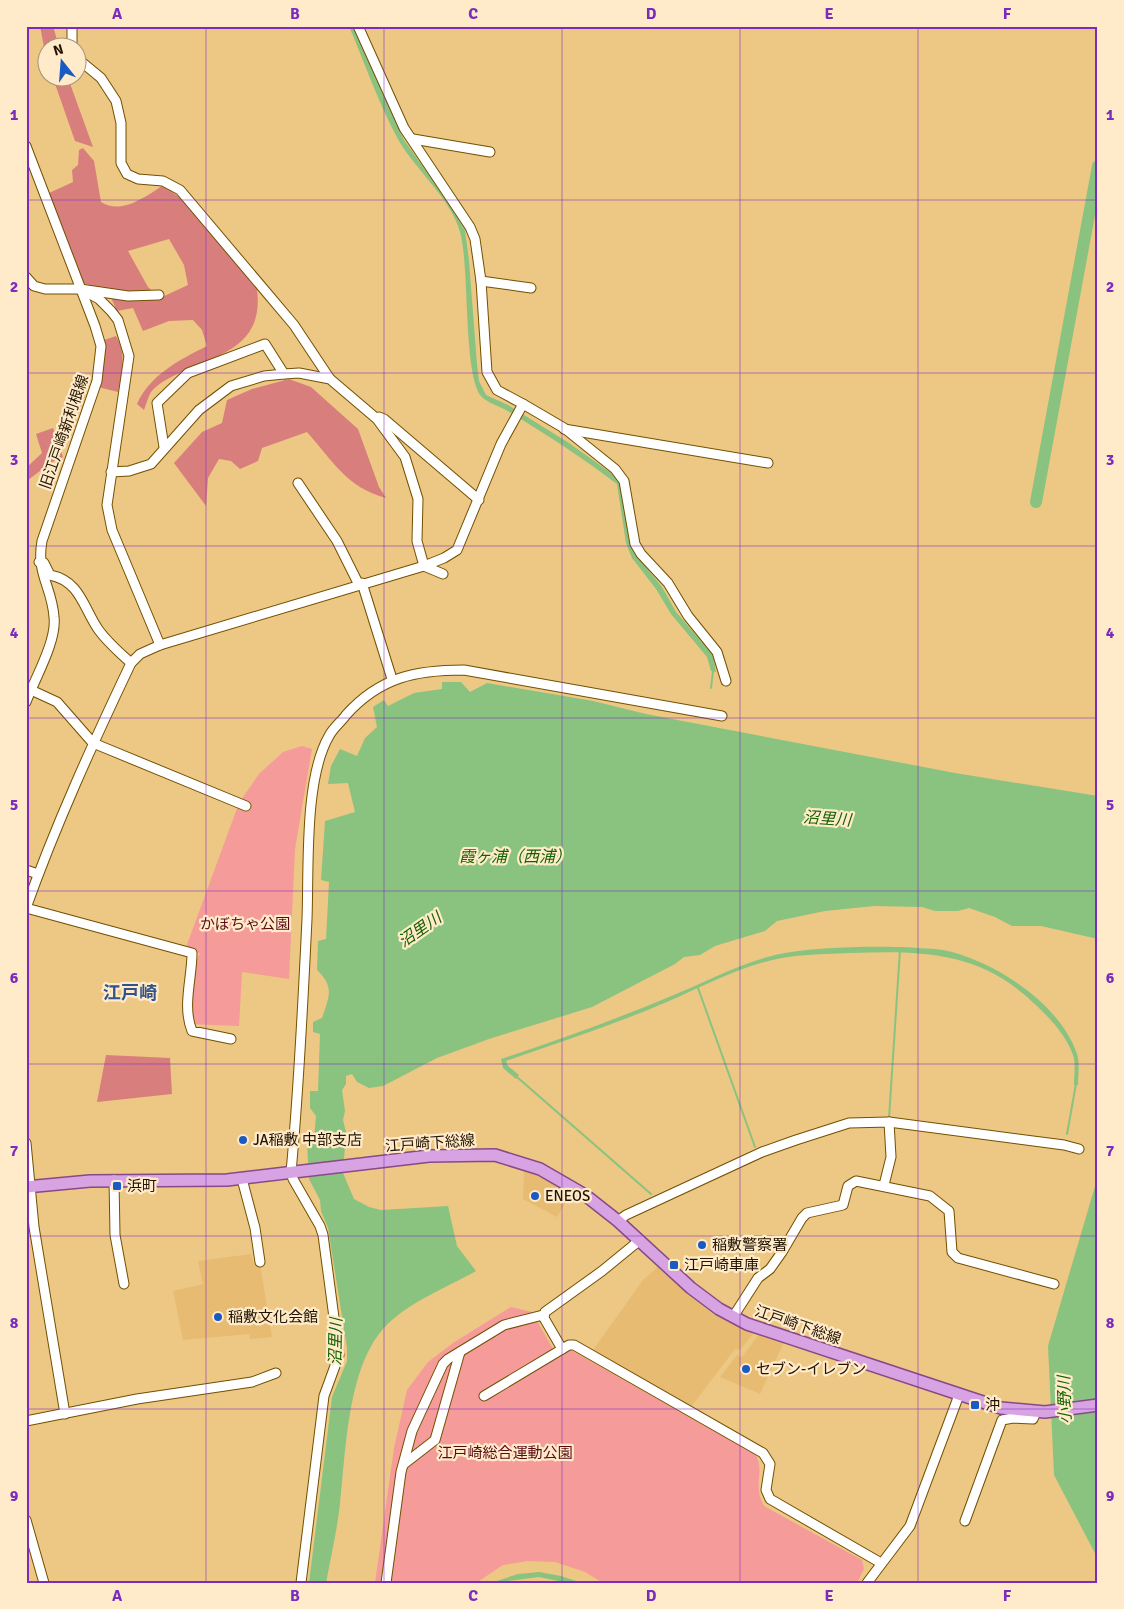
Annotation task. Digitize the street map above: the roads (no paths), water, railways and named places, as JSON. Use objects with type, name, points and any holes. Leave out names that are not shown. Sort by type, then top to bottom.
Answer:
[{"type":"main road","name":"江戸崎下総線","points":[[28,1187],[114,1180],[242,1179],[439,1155],[495,1155],[524,1163],[555,1177],[585,1195],[640,1240],[691,1288],[733,1317],[782,1337],[1001,1408],[1040,1412],[1098,1405]]},
{"type":"street","points":[[358,26],[404,128],[470,226],[475,239],[481,280],[487,372],[497,390],[564,428],[615,469],[624,482],[635,544],[641,554],[668,583],[688,616],[717,652],[726,682]]},
{"type":"street","points":[[88,67],[101,78],[116,101],[121,123],[121,163],[127,174],[138,179],[163,181],[180,190],[289,318],[330,379],[374,416],[406,456],[418,498],[418,541],[424,566]]},
{"type":"street","points":[[413,139],[490,152]]},
{"type":"street","name":"旧江戸崎新利根線","points":[[26,146],[99,335],[101,346],[100,366],[93,397],[45,528],[39,562],[55,618],[50,641],[26,702]]},
{"type":"street","points":[[26,277],[34,286],[45,289],[80,289],[128,296],[159,295]]},
{"type":"street","points":[[481,280],[531,288]]},
{"type":"street","points":[[80,289],[99,299],[118,320],[129,356],[107,505],[112,530],[160,645]]},
{"type":"street","points":[[164,447],[157,403],[188,373],[265,344],[284,374]]},
{"type":"street","points":[[111,472],[129,471],[151,464],[164,447],[199,410],[230,386],[264,376],[284,374],[299,373],[330,379]]},
{"type":"street","points":[[232,1039],[192,1031],[188,1019],[187,997],[192,953],[26,908],[38,874],[93,743],[131,663],[140,654],[160,645],[424,566],[444,558],[457,550],[501,444],[523,404]]},
{"type":"street","points":[[374,416],[384,419],[479,500]]},
{"type":"street","points":[[564,428],[768,463]]},
{"type":"street","points":[[298,483],[338,541],[360,584],[392,679]]},
{"type":"street","points":[[39,562],[44,563],[50,575],[58,576],[74,586],[97,628],[131,663]]},
{"type":"street","points":[[424,566],[443,574]]},
{"type":"street","points":[[301,1583],[324,1396],[339,1355],[323,1235],[320,1226],[293,1179],[311,814],[317,764],[329,735],[358,702],[392,679],[428,670],[464,670],[722,716]]},
{"type":"street","points":[[31,690],[57,702],[93,743],[246,806]]},
{"type":"street","points":[[26,870],[38,874]]},
{"type":"street","points":[[884,1186],[891,1157],[889,1122]]},
{"type":"street","points":[[618,1221],[668,1195],[779,1146],[849,1123],[889,1122],[1064,1145],[1080,1149]]},
{"type":"street","points":[[26,1143],[28,1187],[65,1414]]},
{"type":"street","points":[[242,1179],[255,1228],[260,1262]]},
{"type":"street","points":[[114,1180],[115,1235],[124,1284]]},
{"type":"street","points":[[733,1317],[758,1278],[770,1269],[782,1252],[802,1218],[807,1213],[843,1205],[848,1186],[856,1181],[930,1196],[949,1211],[952,1252],[958,1258],[1054,1284]]},
{"type":"street","points":[[386,1583],[404,1464],[412,1431],[443,1364],[504,1325],[543,1315],[640,1240]]},
{"type":"street","points":[[543,1315],[562,1350]]},
{"type":"street","points":[[484,1396],[569,1345],[576,1346],[763,1453],[770,1464],[766,1490],[770,1498],[881,1563]]},
{"type":"street","points":[[404,1464],[436,1440],[460,1352]]},
{"type":"street","points":[[26,1421],[163,1395],[252,1382],[276,1373]]},
{"type":"street","points":[[867,1583],[910,1526],[942,1446],[959,1395]]},
{"type":"street","points":[[965,1521],[1002,1420],[1033,1418],[1040,1412]]},
{"type":"street","points":[[26,1520],[44,1583]]},
{"type":"water","points":[[349,26],[354,26],[404,140],[452,207],[465,230],[479,381],[486,395],[508,405],[569,443],[622,481],[632,542],[637,556],[662,587],[676,612],[713,655],[716,672],[711,671],[707,657],[671,614],[656,589],[632,558],[626,543],[617,484],[551,438],[481,396],[475,384],[469,343],[465,270],[460,232],[441,196],[399,141],[379,99]]},
{"type":"water","name":"霞ヶ浦（西浦）","points":[[442,682],[461,682],[470,692],[487,683],[593,701],[646,714],[955,773],[1098,796],[1098,939],[1041,926],[1012,926],[995,917],[969,908],[958,911],[935,911],[922,907],[874,906],[825,911],[777,921],[765,931],[715,946],[700,955],[684,957],[675,964],[592,1007],[489,1039],[437,1058],[383,1086],[369,1088],[357,1082],[352,1074],[346,1076],[346,1084],[342,1090],[345,1111],[343,1120],[346,1132],[343,1173],[354,1199],[369,1207],[381,1210],[448,1206],[457,1246],[476,1271],[403,1311],[383,1329],[371,1346],[362,1366],[350,1412],[339,1514],[326,1583],[309,1583],[332,1397],[347,1361],[347,1348],[328,1228],[321,1211],[320,1200],[309,1179],[307,1144],[314,1138],[316,1116],[310,1108],[310,1091],[318,1091],[320,1034],[313,1032],[313,1022],[322,1018],[329,992],[323,976],[317,970],[318,941],[326,939],[329,882],[321,880],[325,821],[355,812],[348,783],[328,784],[331,766],[340,749],[357,756],[365,738],[377,727],[373,707],[384,700],[388,706],[414,693],[442,689]]},
{"type":"water","points":[[900,947],[943,950],[962,955],[983,963],[1022,987],[1040,1001],[1056,1018],[1068,1035],[1078,1058],[1078,1085],[1074,1085],[1074,1058],[1065,1038],[1040,1009],[1006,981],[986,970],[965,962],[944,957],[900,953],[805,955],[786,957],[747,967],[623,1020],[506,1061],[508,1066],[519,1075],[516,1079],[503,1068],[501,1059],[628,1014],[761,959],[789,952],[821,949]]},
{"type":"water","name":"小野川","points":[[1098,1176],[1098,1559],[1054,1475],[1048,1346]]},
{"type":"water","points":[[539,1572],[561,1576],[582,1583],[568,1583],[539,1577],[491,1583],[518,1574]]},
{"type":"waterway","points":[[1036,502],[1098,166]]},
{"type":"waterway","points":[[711,688],[713,671]]},
{"type":"waterway","points":[[889,1118],[900,950]]},
{"type":"waterway","points":[[698,988],[755,1147]]},
{"type":"waterway","points":[[517,1077],[651,1194]]},
{"type":"waterway","points":[[1067,1134],[1076,1084]]},
{"type":"place","name":"JA稲敷 中部支店","points":[[243,1140]]},
{"type":"place","name":"浜町","points":[[117,1186]]},
{"type":"place","name":"ENEOS","points":[[535,1196]]},
{"type":"place","name":"稲敷警察署","points":[[702,1245]]},
{"type":"place","name":"江戸崎車庫","points":[[674,1265]]},
{"type":"place","name":"稲敷文化会館","points":[[218,1317]]},
{"type":"place","name":"セブン-イレブン","points":[[746,1369]]},
{"type":"place","name":"沖","points":[[975,1405]]},
{"type":"district","name":"江戸崎","points":[[130,993]]},
{"type":"water label","name":"沼里川","points":[[827,819]]},
{"type":"water label","name":"沼里川","points":[[420,930]]},
{"type":"water label","name":"沼里川","points":[[336,1342]]},
{"type":"park label","name":"かぼちゃ公園","points":[[245,924]]},
{"type":"park label","name":"江戸崎総合運動公園","points":[[505,1453]]}]
